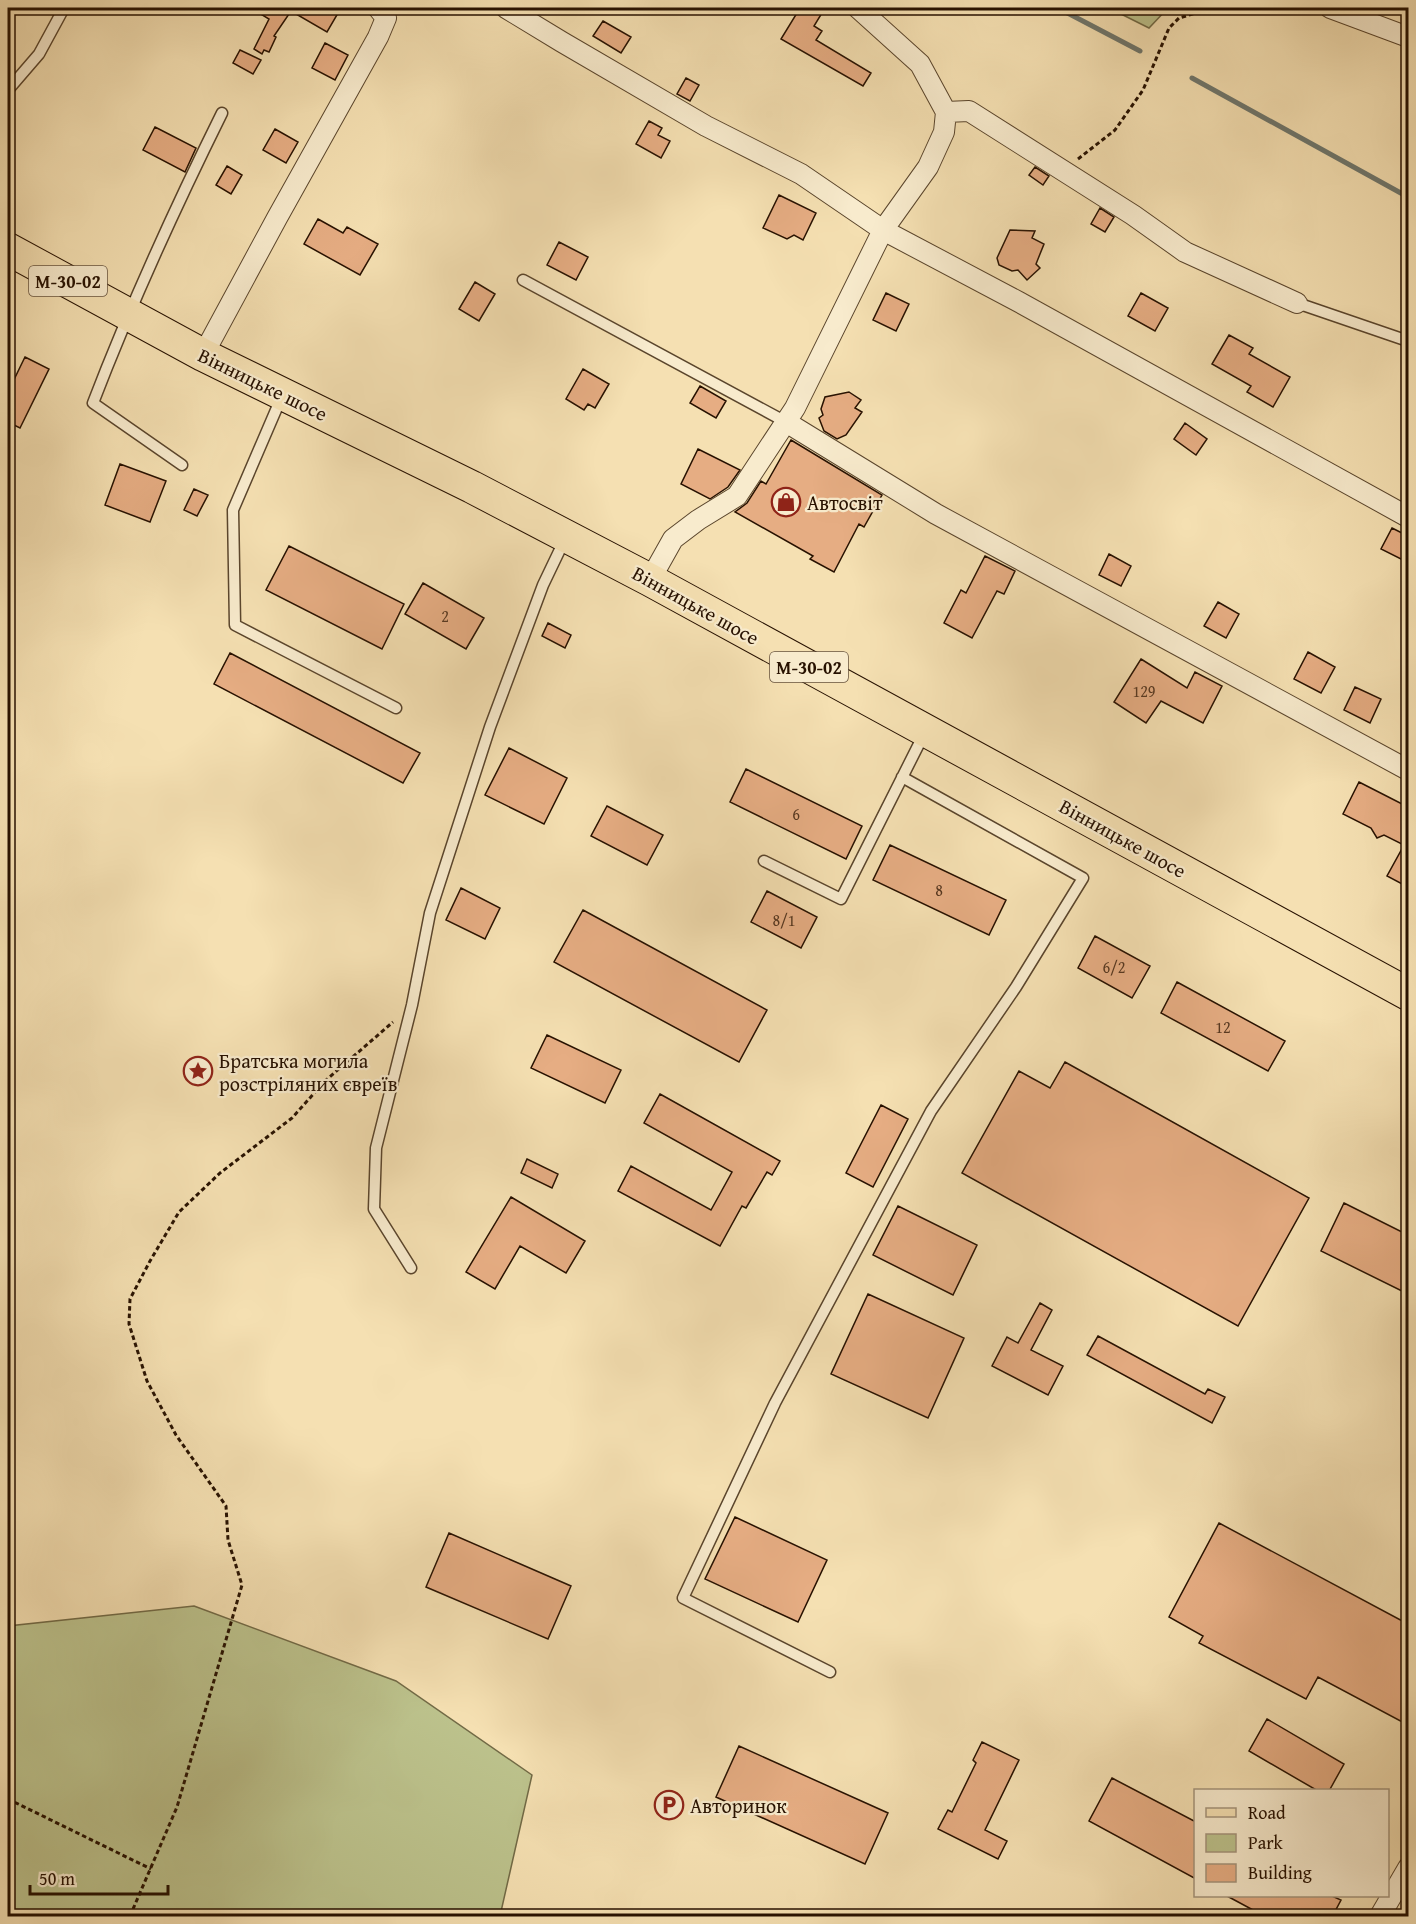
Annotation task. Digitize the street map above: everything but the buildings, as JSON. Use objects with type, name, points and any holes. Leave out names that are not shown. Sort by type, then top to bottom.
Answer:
[{"type":"main road","name":"Вінницьке шосе","points":[[8,249],[202,355],[472,487],[650,580],[1408,994]]},
{"type":"street","points":[[507,8],[706,126],[801,174],[883,230],[1019,302],[1408,517]]},
{"type":"street","points":[[858,8],[969,111],[1185,252],[1298,303]]},
{"type":"street","points":[[1330,8],[1408,37]]},
{"type":"street","points":[[202,355],[378,37],[385,11]]},
{"type":"street","points":[[650,580],[673,539],[698,520],[737,496],[800,398],[883,230],[928,166],[944,132],[946,112],[920,64]]},
{"type":"street","points":[[946,112],[969,111]]},
{"type":"street","points":[[786,422],[936,514],[1408,770]]},
{"type":"street","points":[[1380,1917],[1408,1868]]},
{"type":"lane","points":[[8,90],[39,54],[64,8]]},
{"type":"lane","points":[[182,465],[93,403],[183,191],[222,113]]},
{"type":"lane","points":[[523,280],[786,422]]},
{"type":"lane","points":[[1298,303],[1408,341]]},
{"type":"lane","points":[[282,394],[233,510],[235,625],[396,708]]},
{"type":"lane","points":[[411,1268],[374,1209],[376,1148],[412,1005],[430,913],[486,738],[543,585],[566,536]]},
{"type":"lane","points":[[764,861],[841,899],[926,731]]},
{"type":"lane","points":[[830,1672],[683,1598],[775,1403],[931,1111],[1016,987],[1083,878],[902,777]]},
{"type":"path","points":[[1062,171],[1115,130],[1143,90],[1169,28],[1179,18],[1204,8]]},
{"type":"path","points":[[130,1917],[177,1807],[242,1585],[228,1540],[226,1506],[176,1435],[147,1381],[129,1324],[130,1299],[179,1212],[220,1173],[292,1118],[325,1081],[412,1005]]},
{"type":"path","points":[[8,1799],[151,1869]]},
{"type":"green space","points":[[1109,8],[1168,8],[1149,28]]},
{"type":"green space","points":[[194,1606],[396,1681],[532,1775],[500,1916],[8,1916],[8,1626]]},
{"type":"waterway","points":[[1058,8],[1140,51]]},
{"type":"waterway","points":[[1192,78],[1408,197]]},
{"type":"place","name":"Автосвіт","points":[[786,502]]},
{"type":"place","name":"Братська могила розстріляних євреїв","points":[[198,1071]]},
{"type":"place","name":"Авторинок","points":[[669,1805]]}]
